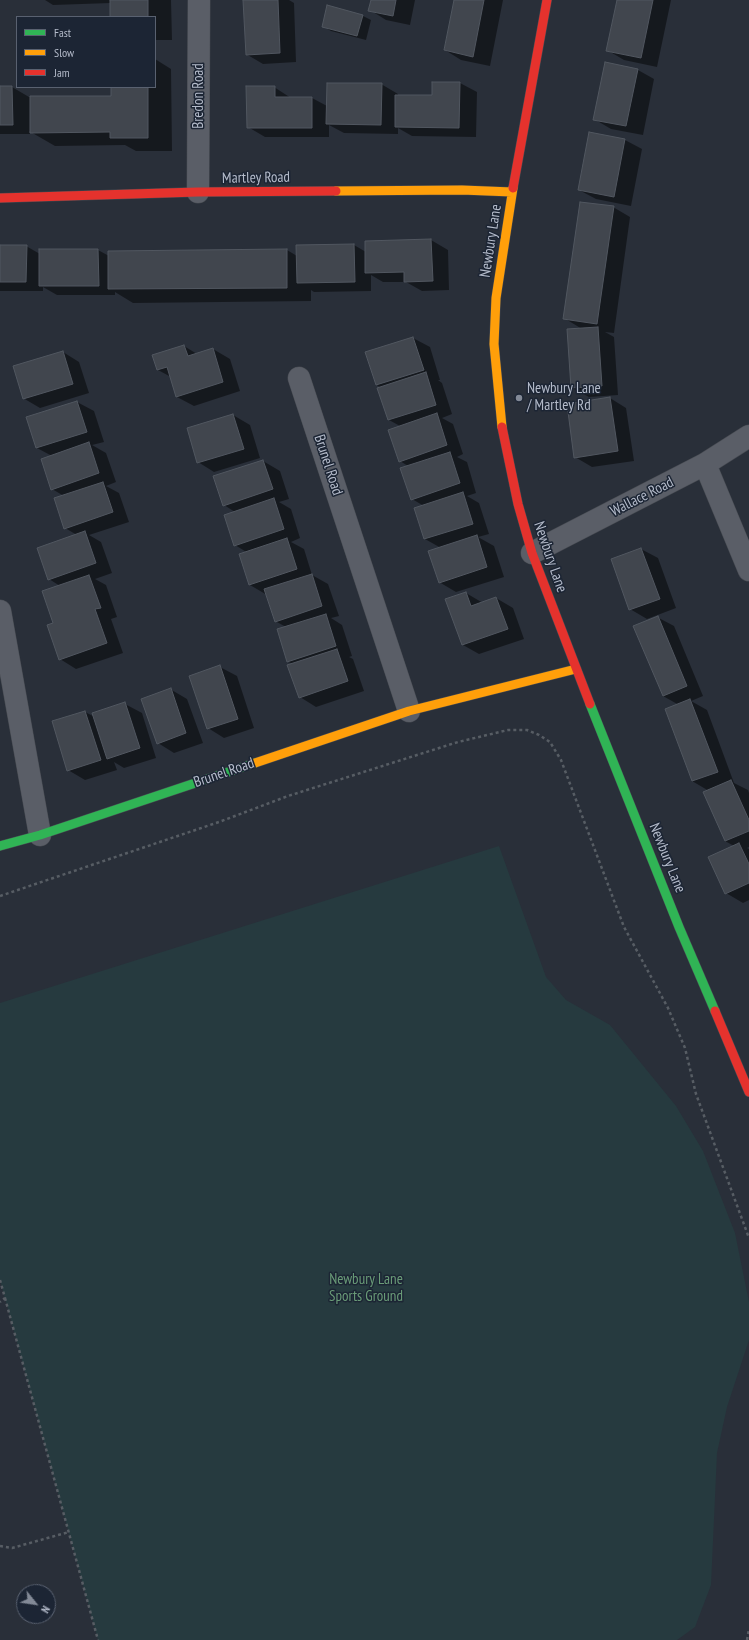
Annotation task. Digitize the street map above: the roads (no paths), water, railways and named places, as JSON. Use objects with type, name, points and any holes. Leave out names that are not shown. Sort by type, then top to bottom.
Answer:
[{"type":"street","name":"Bredon Road","points":[[198,192],[199,0]]},
{"type":"street","name":"Newbury Lane","points":[[546,0],[512,192],[496,298],[494,344],[502,428],[518,504],[532,553],[576,669],[679,927],[749,1092]]},
{"type":"street","name":"Martley Road","points":[[0,198],[198,192],[462,190],[512,192]]},
{"type":"street","name":"Brunel Road","points":[[299,378],[409,711]]},
{"type":"street","name":"Wallace Road","points":[[532,553],[705,464],[749,436]]},
{"type":"street","points":[[705,464],[749,570]]},
{"type":"street","points":[[0,611],[40,835]]},
{"type":"street","name":"Brunel Road","points":[[0,846],[40,835],[409,711],[576,669]]},
{"type":"place","name":"Newbury Lane / Martley Rd","points":[[519,398]]},
{"type":"park label","name":"Newbury Lane Sports Ground","points":[[366,1288]]}]
